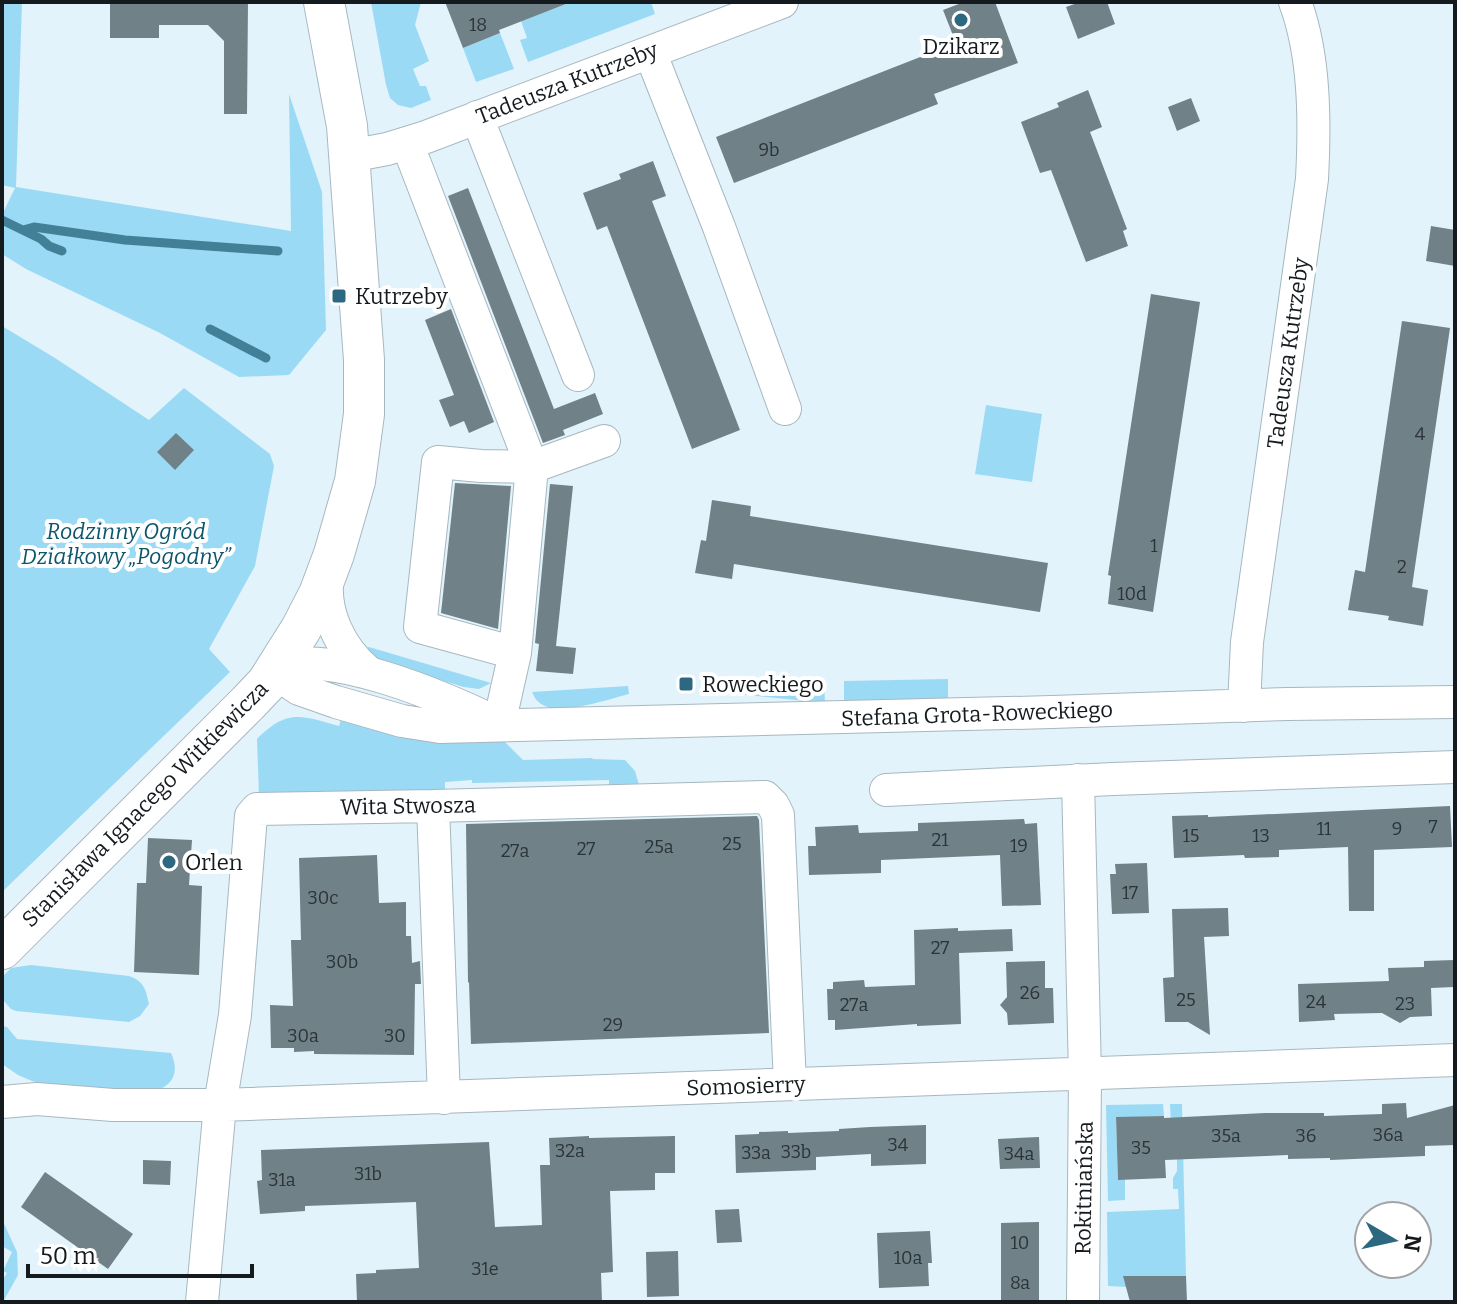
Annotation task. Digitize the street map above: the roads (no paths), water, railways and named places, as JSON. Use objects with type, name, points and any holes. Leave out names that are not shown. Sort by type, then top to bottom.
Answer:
[{"type":"street","name":"Stanisława Ignacego Witkiewicza","points":[[2,949],[267,683],[311,612],[341,532],[355,481],[364,414],[364,360],[350,156],[342,93],[324,2]]},
{"type":"street","name":"Tadeusza Kutrzeby","points":[[350,156],[407,143],[782,2]]},
{"type":"street","name":"Tadeusza Kutrzeby","points":[[1244,706],[1247,642],[1312,179],[1310,76],[1306,40],[1295,2]]},
{"type":"street","points":[[650,52],[719,227],[785,409]]},
{"type":"street","points":[[477,117],[578,375]]},
{"type":"street","points":[[407,143],[532,467],[515,653],[499,724]]},
{"type":"street","points":[[515,653],[420,627],[438,462],[532,467],[604,441]]},
{"type":"street","points":[[330,563],[327,590],[332,619],[348,651],[367,671]]},
{"type":"street","name":"Stefana Grota-Roweckiego","points":[[499,724],[367,671],[306,663],[274,672],[311,694],[402,721],[440,727],[1455,702]]},
{"type":"street","points":[[886,790],[1455,767]]},
{"type":"street","points":[[1078,780],[1085,1075]]},
{"type":"street","name":"Wita Stwosza","points":[[202,1302],[220,1105],[235,1015],[251,816],[257,809],[765,797],[778,815],[790,1084]]},
{"type":"street","points":[[433,806],[444,1098]]},
{"type":"street","name":"Somosierry","points":[[2,1102],[37,1099],[113,1105],[220,1105],[1455,1060]]},
{"type":"street","name":"Rokitniańska","points":[[1083,1302],[1085,1075]]},
{"type":"street","name":"Somosierry","points":[[2,1078],[37,1099]]},
{"type":"waterway","points":[[2,220],[62,251]]},
{"type":"waterway","points":[[23,230],[34,227],[125,240],[278,251]]},
{"type":"waterway","points":[[210,329],[266,358]]},
{"type":"place","name":"Dzikarz","points":[[961,20]]},
{"type":"place","name":"Kutrzeby","points":[[339,296]]},
{"type":"place","name":"Roweckiego","points":[[686,684]]},
{"type":"place","name":"Orlen","points":[[169,862]]},
{"type":"park label","name":"Rodzinny Ogród Działkowy „Pogodny”","points":[[126,544]]}]
